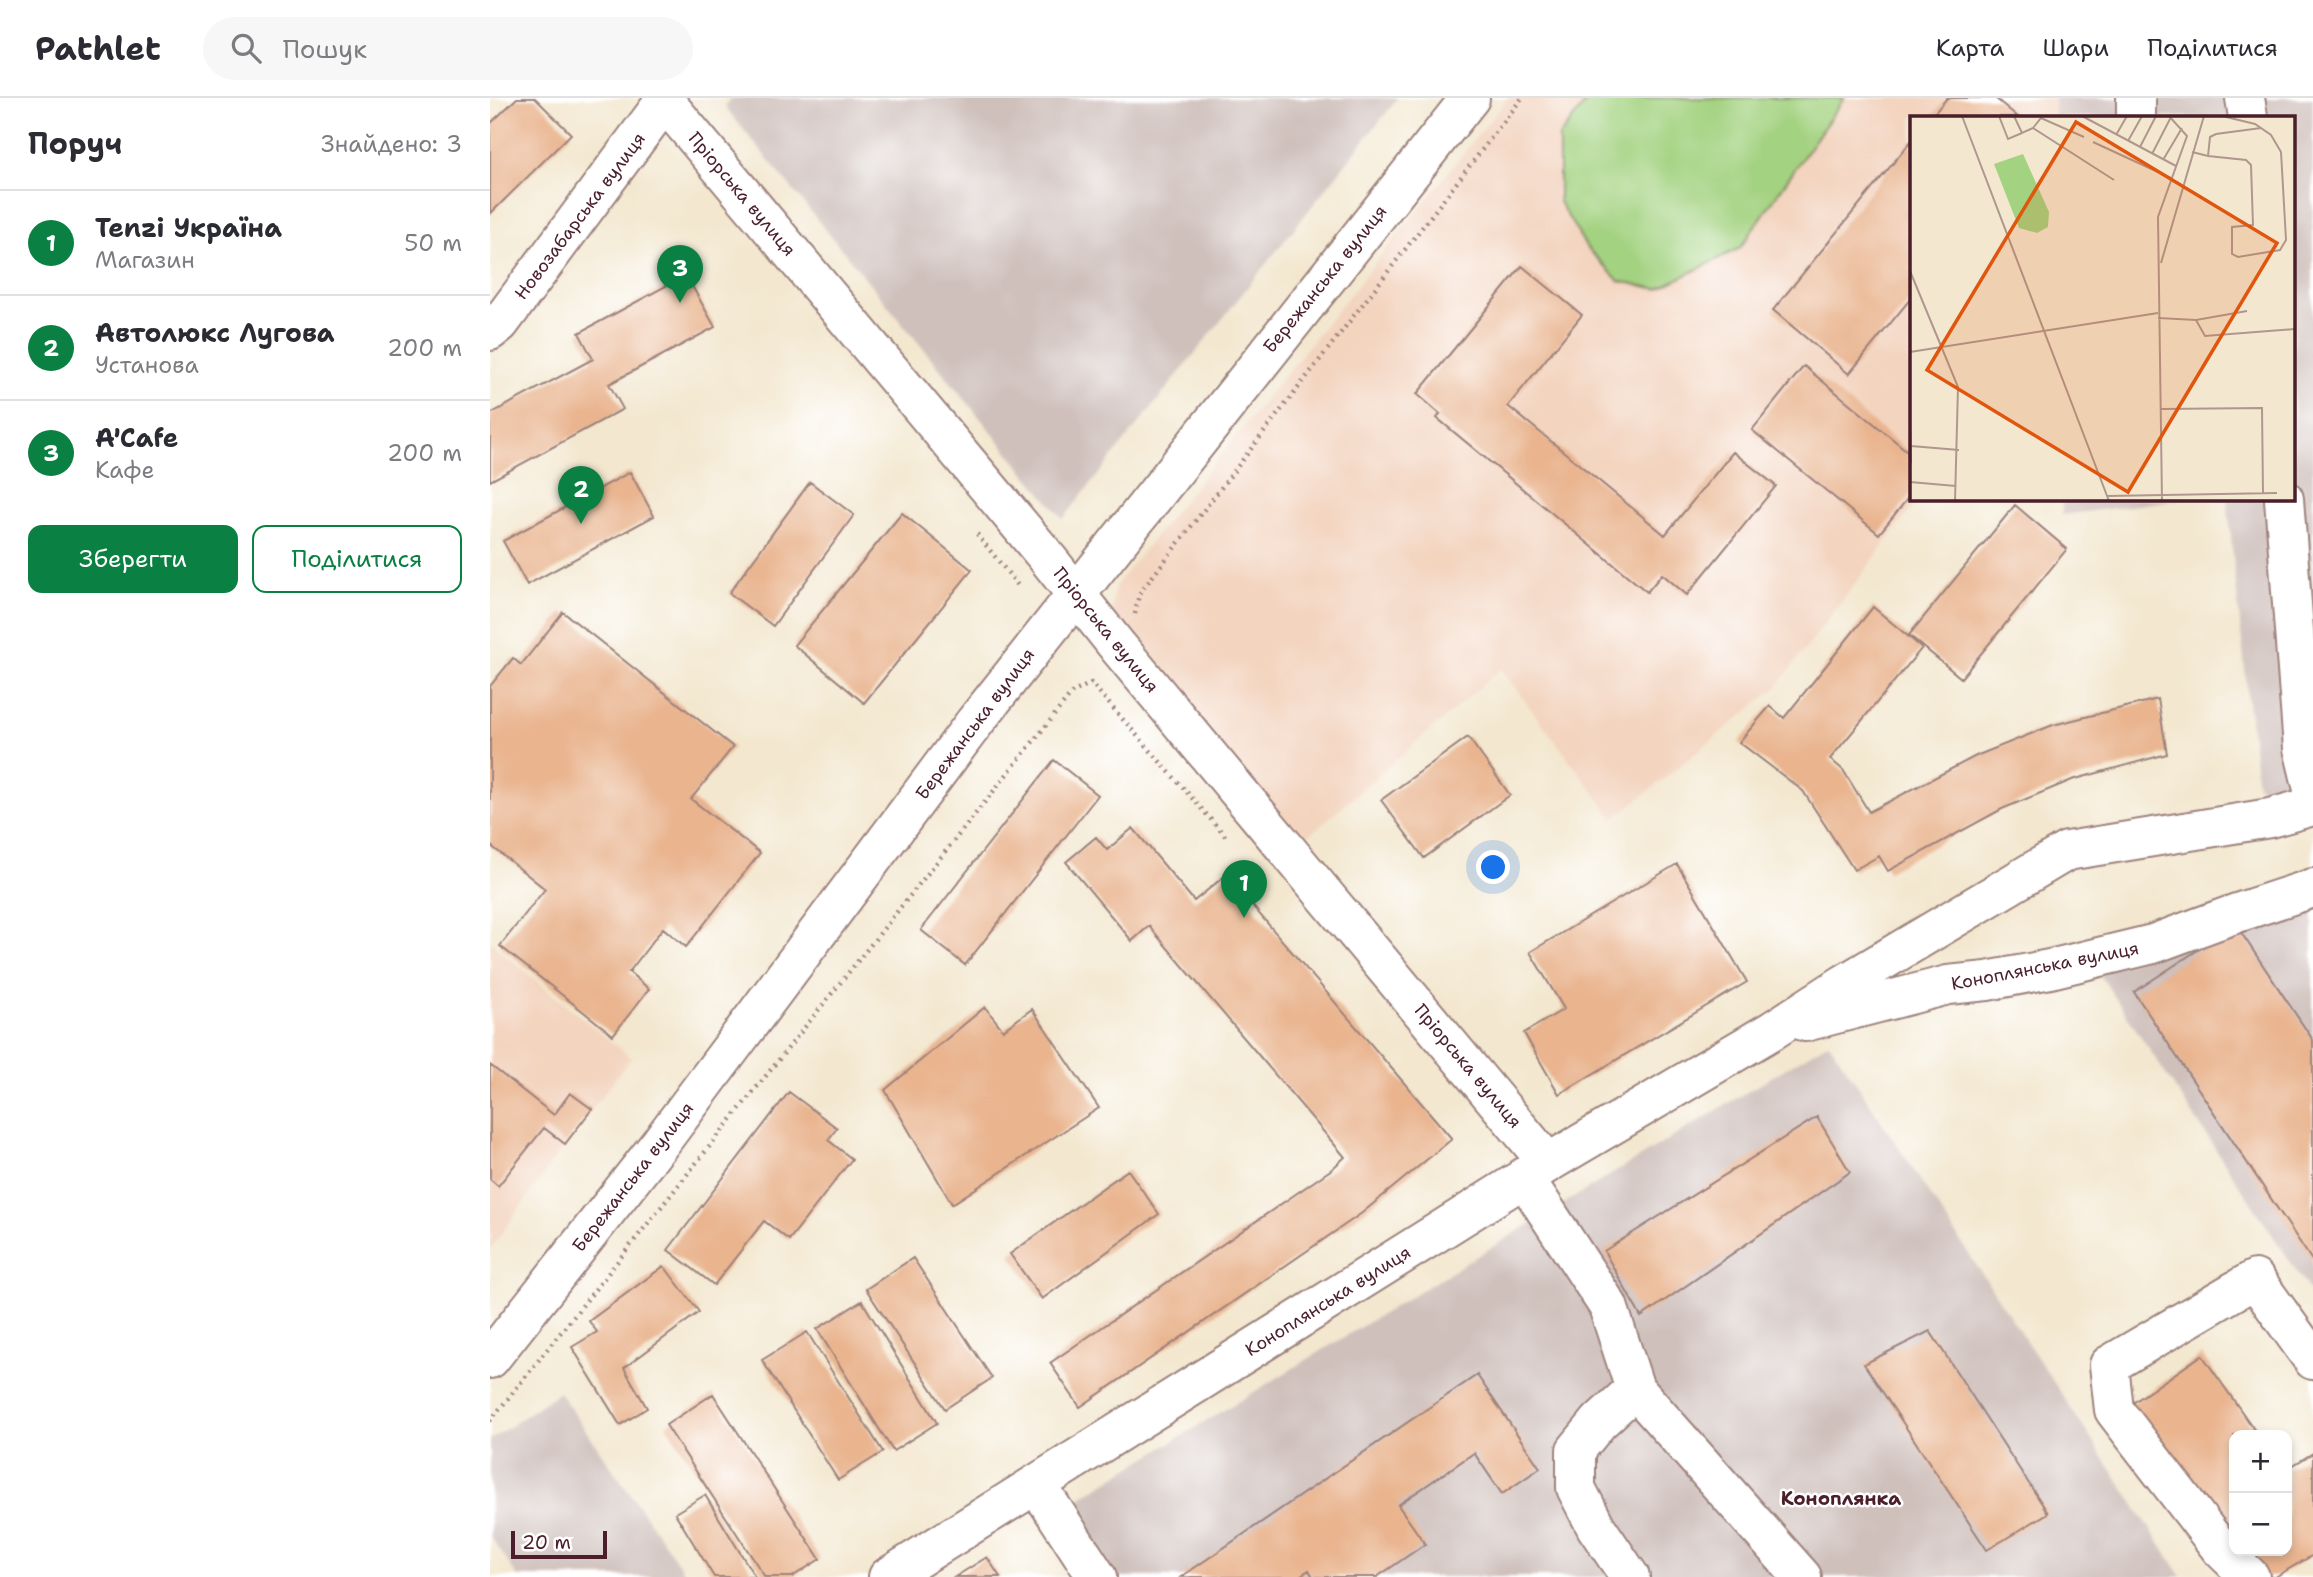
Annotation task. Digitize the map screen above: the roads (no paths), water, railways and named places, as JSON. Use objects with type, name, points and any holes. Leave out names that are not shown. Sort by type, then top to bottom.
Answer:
[{"type":"street","name":"Бережанська вулиця","points":[[490,1359],[661,1142],[975,722],[1076,592],[1470,98]]},
{"type":"street","points":[[2136,98],[2136,116]]},
{"type":"street","points":[[2245,98],[2248,116]]},
{"type":"street","name":"Пріорська вулиця","points":[[665,99],[1076,592],[1536,1170],[1608,1306],[1635,1389]]},
{"type":"street","name":"Новозабарська вулиця","points":[[490,331],[500,323],[665,99]]},
{"type":"street","points":[[2284,500],[2303,748],[2313,789]]},
{"type":"street","name":"Коноплянська вулиця","points":[[888,1577],[1536,1170],[1773,1030],[1844,984],[2067,850],[2270,818],[2313,806]]},
{"type":"street","name":"Коноплянська вулиця","points":[[1773,1030],[1948,985],[2050,969],[2153,944],[2313,888]]},
{"type":"street","points":[[2250,1577],[2220,1548],[2114,1410],[2109,1365],[2255,1279],[2313,1360]]},
{"type":"street","points":[[1630,1577],[1596,1527],[1576,1488],[1576,1450],[1599,1422],[1635,1389],[1802,1577]]},
{"type":"street","points":[[1037,1485],[1097,1577]]},
{"type":"place","name":"A'Cafe","points":[[680,303]]},
{"type":"place","name":"Автолюкс Лугова","points":[[581,524]]},
{"type":"place","name":"Tenzi Україна","points":[[1244,918]]},
{"type":"district","name":"Коноплянка","points":[[1841,1498]]}]
